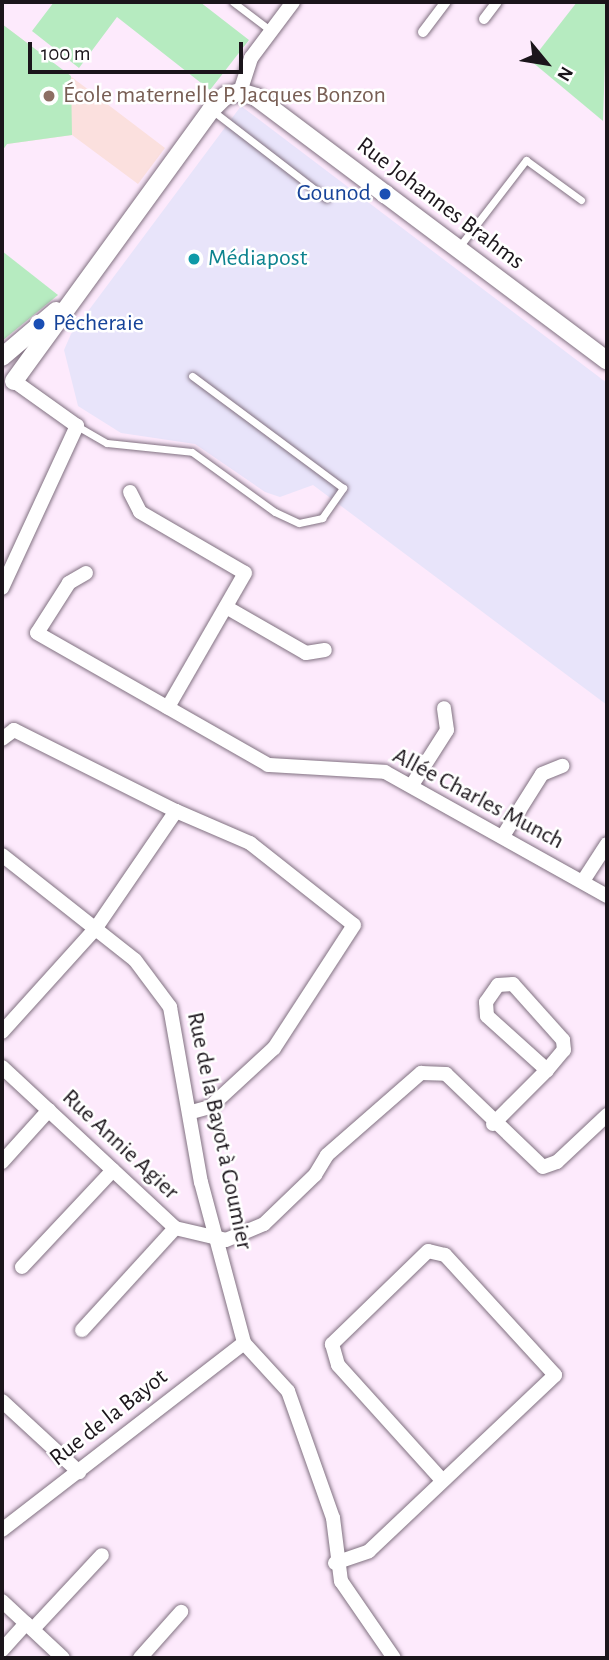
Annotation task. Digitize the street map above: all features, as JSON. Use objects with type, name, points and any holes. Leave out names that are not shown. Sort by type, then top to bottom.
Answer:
[{"type":"street","points":[[6,368],[67,302],[211,110],[225,96],[240,92],[251,58],[293,2]]},
{"type":"street","points":[[423,32],[446,2]]},
{"type":"street","points":[[484,19],[497,2]]},
{"type":"street","name":"Rue Johannes Brahms","points":[[240,92],[458,248],[607,361]]},
{"type":"street","points":[[6,368],[67,302]]},
{"type":"street","points":[[2,588],[77,426],[6,368]]},
{"type":"street","points":[[130,492],[140,512],[245,573],[167,707]]},
{"type":"street","name":"Allée Charles Munch","points":[[86,573],[69,583],[37,633],[268,765],[353,765],[412,785],[607,895]]},
{"type":"street","points":[[226,607],[306,653],[325,650]]},
{"type":"street","points":[[412,785],[447,730],[444,708]]},
{"type":"street","points":[[2,739],[14,730],[150,801],[250,843],[345,913],[353,931],[274,1048],[210,1107],[191,1112]]},
{"type":"street","points":[[503,836],[542,774],[562,766]]},
{"type":"street","points":[[4,1025],[96,928],[176,811]]},
{"type":"street","points":[[583,881],[607,844]]},
{"type":"street","name":"Rue de la Bayot à Goumier","points":[[2,855],[143,968],[170,1007],[216,1238],[244,1343],[288,1391],[333,1518],[335,1563],[351,1599],[394,1658]]},
{"type":"street","points":[[493,1124],[547,1070],[564,1050],[563,1040],[513,984],[498,985],[486,1002],[487,1017],[547,1070]]},
{"type":"street","name":"Rue Annie Agier","points":[[2,1067],[175,1228],[216,1238]]},
{"type":"street","points":[[216,1238],[238,1239],[264,1224],[314,1175],[327,1155],[421,1073],[446,1074],[493,1124],[543,1167],[557,1163],[607,1115]]},
{"type":"street","points":[[2,1162],[49,1110]]},
{"type":"street","points":[[22,1267],[113,1170]]},
{"type":"street","points":[[82,1330],[175,1228]]},
{"type":"street","points":[[335,1563],[369,1551],[555,1376],[436,1251],[422,1255],[355,1316],[331,1344],[338,1365],[442,1480]]},
{"type":"street","name":"Rue de la Bayot","points":[[2,1530],[244,1343]]},
{"type":"street","points":[[4,1408],[79,1472]]},
{"type":"street","points":[[2,1650],[102,1555]]},
{"type":"street","points":[[2,1601],[63,1658]]},
{"type":"street","points":[[140,1658],[181,1612]]},
{"type":"lane","points":[[233,2],[271,31]]},
{"type":"lane","points":[[211,110],[326,198]]},
{"type":"lane","points":[[458,248],[526,160],[581,200]]},
{"type":"lane","points":[[77,426],[107,443],[192,452],[299,523],[321,518],[343,488],[192,376]]},
{"type":"shaded area","name":"École maternelle P. Jacques Bonzon","points":[[2,24],[165,148],[138,184],[72,135],[7,144],[2,151]]},
{"type":"shaded area","points":[[241,106],[607,383],[607,705],[313,485],[280,497],[265,492],[195,444],[121,433],[78,406],[64,350],[71,334]]},
{"type":"green space","points":[[54,2],[200,2],[249,40],[210,90],[117,17],[79,68],[32,31]]},
{"type":"green space","points":[[577,2],[607,2],[603,121],[531,61]]},
{"type":"green space","points":[[2,24],[71,76],[72,135],[7,144],[2,151]]},
{"type":"green space","points":[[2,251],[58,295],[2,341]]},
{"type":"place","name":"École maternelle P. Jacques Bonzon","points":[[49,96]]},
{"type":"place","name":"Gounod","points":[[385,194]]},
{"type":"place","name":"Médiapost","points":[[194,259]]},
{"type":"place","name":"Pêcheraie","points":[[39,324]]}]
